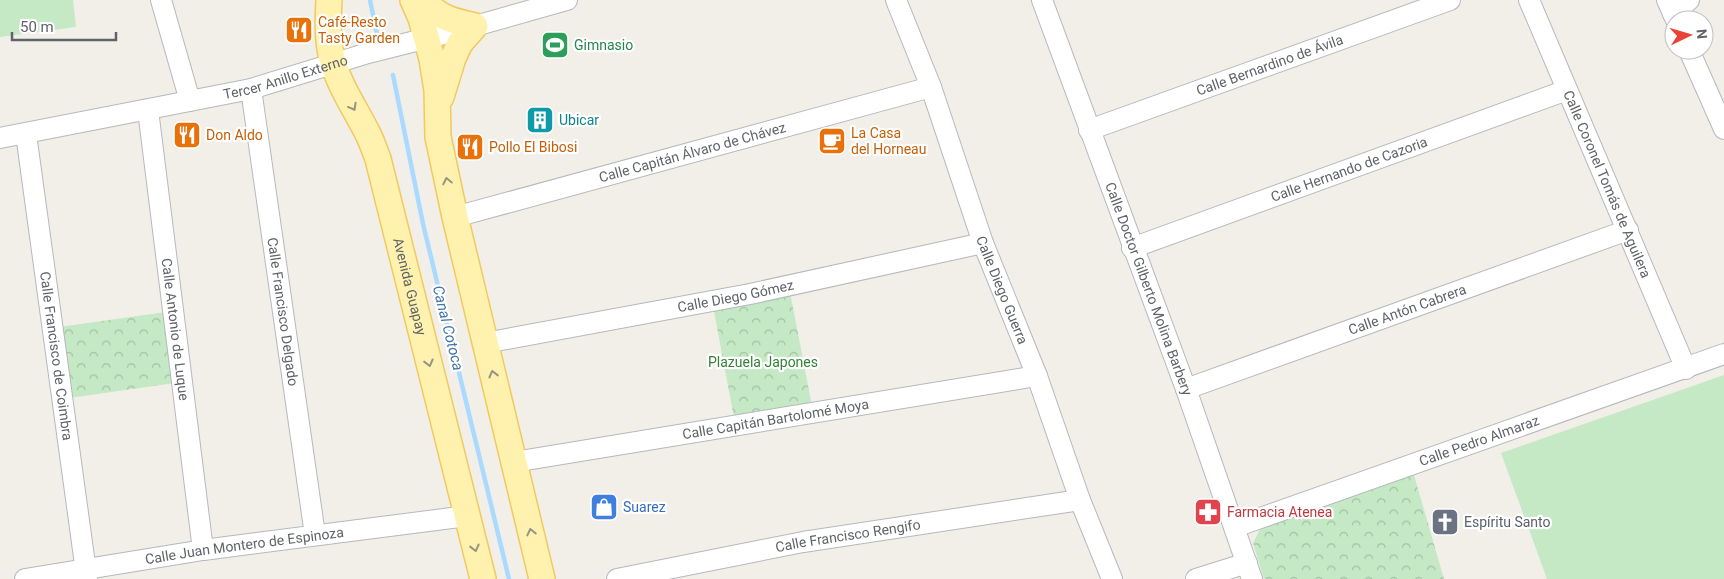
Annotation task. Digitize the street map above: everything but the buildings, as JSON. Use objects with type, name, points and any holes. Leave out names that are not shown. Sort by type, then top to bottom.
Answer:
[{"type":"main road","name":"Avenida Guapay","points":[[329,0],[329,43],[333,63],[343,89],[369,136],[378,159],[483,579]]},
{"type":"main road","points":[[413,0],[426,37],[435,73],[438,138],[455,217],[542,579]]},
{"type":"main road","points":[[423,0],[432,10],[450,20],[475,26],[460,43],[453,58],[437,109]]},
{"type":"street","points":[[162,0],[190,101]]},
{"type":"street","name":"Tercer Anillo Externo","points":[[0,138],[251,89],[368,52],[475,26],[567,0]]},
{"type":"street","name":"Calle Diego Guerra","points":[[896,0],[931,88],[984,243],[1037,376],[1080,500],[1112,579]]},
{"type":"street","name":"Calle Bernardino de Ávila","points":[[1089,130],[1450,0]]},
{"type":"street","name":"Calle Coronel Tomás de Aguilera","points":[[1529,0],[1686,369]]},
{"type":"street","points":[[1674,10],[1689,0]]},
{"type":"street","name":"Calle Doctor Gilberto Molina Barbery","points":[[1048,2],[1089,130],[1186,389],[1249,571]]},
{"type":"street","points":[[1693,60],[1724,129]]},
{"type":"street","name":"Calle Capitán Álvaro de Chávez","points":[[455,217],[931,88]]},
{"type":"street","name":"Calle Francisco Delgado","points":[[251,89],[315,535]]},
{"type":"street","name":"Calle Hernando de Cazoria","points":[[1132,248],[1567,90]]},
{"type":"street","name":"Calle Antonio de Luque","points":[[148,110],[203,550]]},
{"type":"street","name":"Calle Francisco de Coimbra","points":[[26,134],[86,574]]},
{"type":"street","name":"Calle Antón Cabrera","points":[[1186,389],[1628,230]]},
{"type":"street","name":"Calle Diego Gómez","points":[[486,343],[750,294],[984,243]]},
{"type":"street","name":"Calle Pedro Almaraz","points":[[1235,527],[1724,354]]},
{"type":"street","name":"Calle Capitán Bartolomé Moya","points":[[514,462],[1037,376]]},
{"type":"street","name":"Calle Francisco Rengifo","points":[[617,579],[803,542],[1080,500]]},
{"type":"street","name":"Calle Juan Montero de Espinoza","points":[[24,579],[86,574],[203,550],[467,516]]},
{"type":"street","points":[[1196,579],[1249,571]]},
{"type":"green space","points":[[0,0],[73,0],[76,27],[0,37]]},
{"type":"green space","name":"Plazuela Japones","points":[[790,292],[812,406],[734,418],[713,306]]},
{"type":"green space","points":[[166,312],[175,383],[69,398],[59,327]]},
{"type":"green space","points":[[1724,375],[1724,579],[1547,579],[1501,453]]},
{"type":"green space","points":[[1414,475],[1444,579],[1264,579],[1253,543],[1260,529]]},
{"type":"waterway","points":[[370,0],[377,34]]},
{"type":"waterway","name":"Canal Cotoca","points":[[393,75],[423,224],[509,579]]},
{"type":"place","name":"Café-Resto Tasty Garden","points":[[299,30]]},
{"type":"place","name":"Gimnasio","points":[[555,45]]},
{"type":"place","name":"Ubicar","points":[[540,120]]},
{"type":"place","name":"Don Aldo","points":[[187,135]]},
{"type":"place","name":"La Casa del Horneau","points":[[832,141]]},
{"type":"place","name":"Pollo El Bibosi","points":[[470,147]]},
{"type":"place","name":"Suarez","points":[[604,507]]},
{"type":"place","name":"Farmacia Atenea","points":[[1208,512]]},
{"type":"place","name":"Espíritu Santo","points":[[1445,522]]}]
